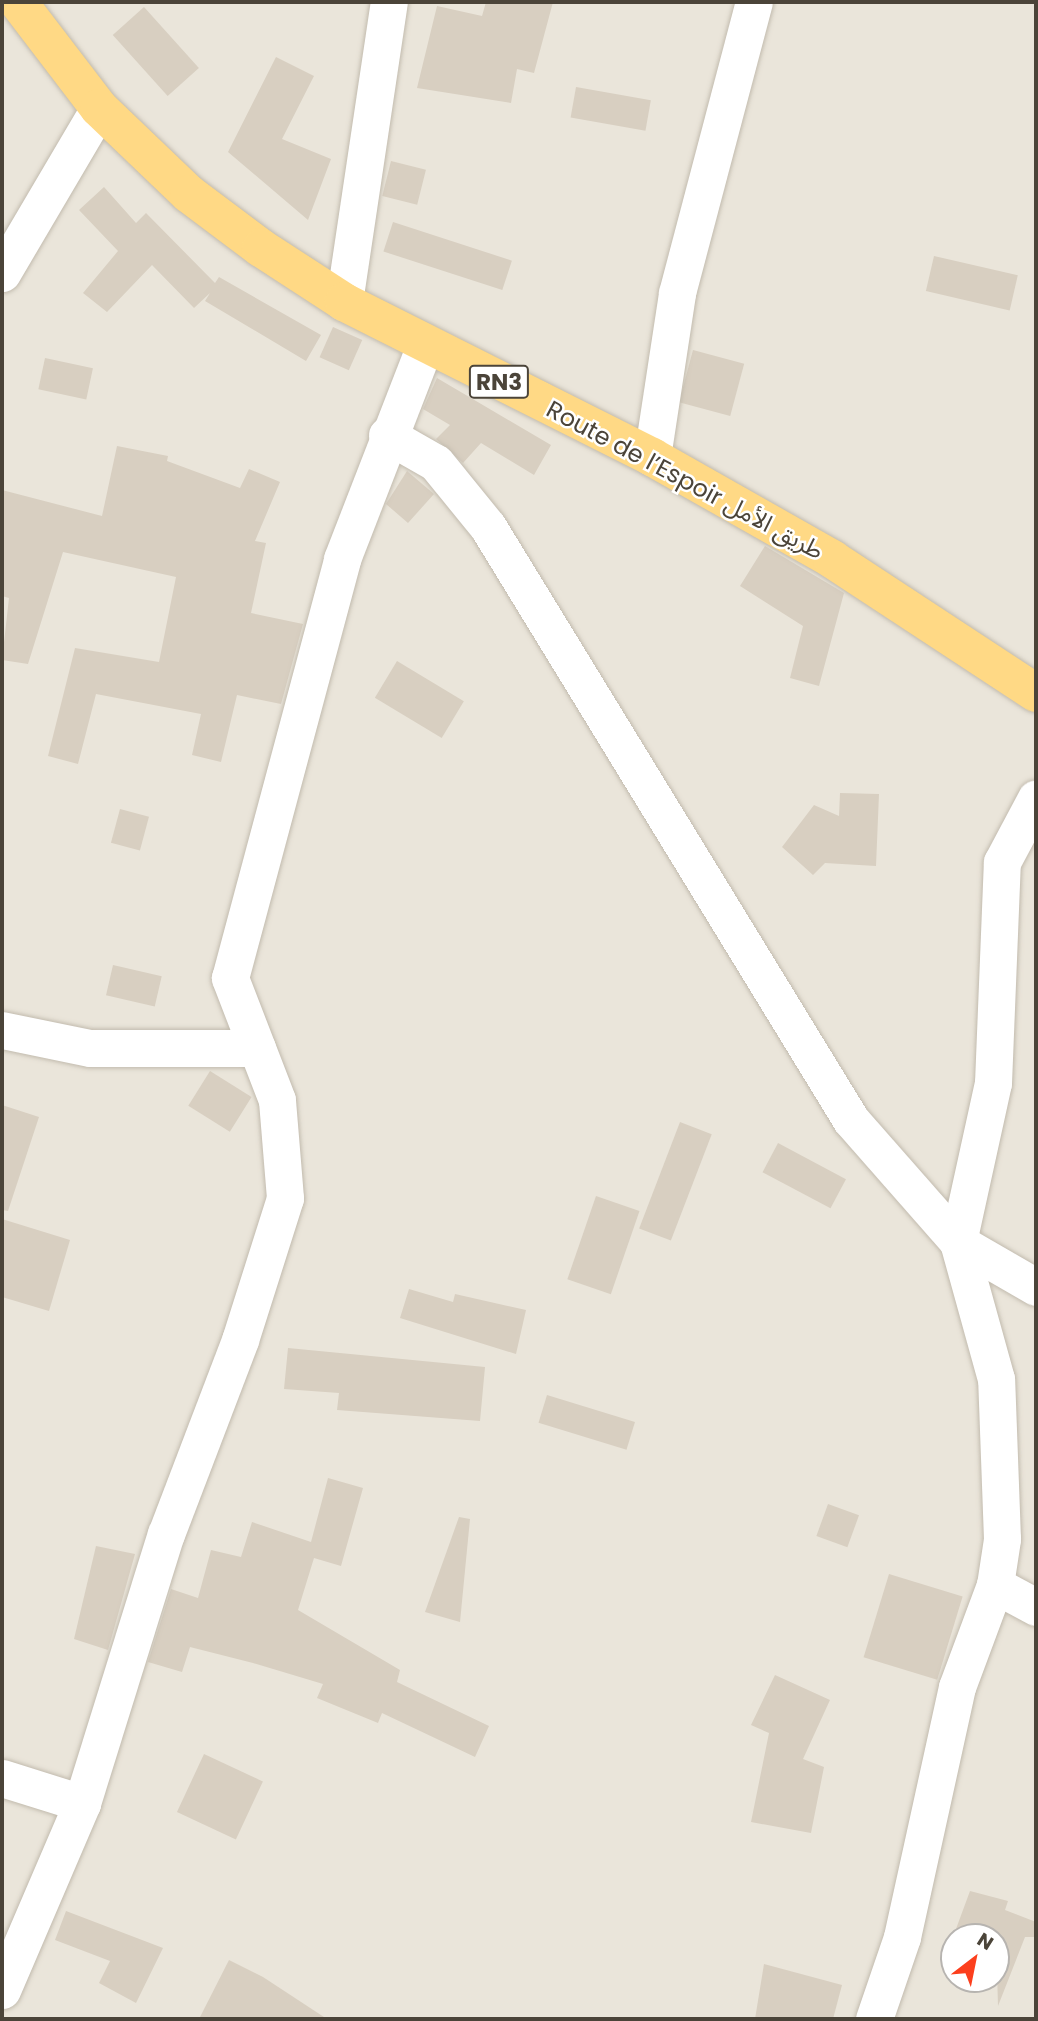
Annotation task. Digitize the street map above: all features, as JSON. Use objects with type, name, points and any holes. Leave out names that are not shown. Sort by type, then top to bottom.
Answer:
[{"type":"highway","name":"Route de l’Espoir طريق الأمل","points":[[18,2],[99,108],[189,194],[344,302],[652,457],[832,558],[1036,693]]},
{"type":"street","points":[[344,302],[389,2]]},
{"type":"street","points":[[652,457],[677,293],[754,2]]},
{"type":"street","points":[[2,273],[99,108]]},
{"type":"street","points":[[2,1990],[82,1803],[166,1534],[240,1340],[285,1198],[276,1100],[230,978],[243,911],[342,559],[387,435],[425,345]]},
{"type":"street","points":[[387,435],[436,463],[488,527],[851,1120],[958,1242],[1036,1287]]},
{"type":"street","points":[[874,2019],[902,1937],[957,1687],[995,1585],[1002,1539],[996,1379],[958,1242],[993,1083],[1002,862],[1036,798]]},
{"type":"street","points":[[2,1030],[90,1048],[257,1048]]},
{"type":"street","points":[[995,1585],[1036,1607]]},
{"type":"street","points":[[2,1778],[82,1803]]},
{"type":"shaded area","points":[[2,2],[1036,2],[1036,2019],[2,2019]]},
{"type":"building","points":[[486,2],[553,2],[534,73],[517,69],[511,103],[417,88],[437,6],[482,16]]},
{"type":"building","points":[[144,7],[199,68],[168,96],[113,35]]},
{"type":"building","points":[[276,57],[314,76],[282,139],[331,159],[308,220],[228,152]]},
{"type":"building","points":[[576,87],[651,100],[645,131],[571,118]]},
{"type":"building","points":[[391,161],[426,170],[417,205],[382,196]]},
{"type":"building","points":[[104,187],[136,223],[146,213],[215,283],[219,277],[321,335],[306,361],[205,301],[210,293],[194,308],[152,265],[107,312],[83,293],[118,251],[79,210]]},
{"type":"building","points":[[393,222],[512,261],[502,290],[383,251]]},
{"type":"building","points":[[934,256],[1018,275],[1010,310],[926,291]]},
{"type":"building","points":[[333,327],[362,340],[349,370],[320,357]]},
{"type":"building","points":[[693,350],[744,364],[730,416],[679,402]]},
{"type":"building","points":[[45,358],[93,368],[86,399],[38,389]]},
{"type":"building","points":[[437,378],[551,445],[534,475],[481,443],[463,463],[436,439],[450,425],[423,409]]},
{"type":"building","points":[[117,446],[168,456],[167,461],[240,488],[249,469],[280,482],[255,541],[266,543],[251,613],[303,624],[281,704],[237,695],[221,762],[192,755],[201,714],[96,694],[78,764],[48,756],[75,648],[159,662],[176,577],[63,552],[28,664],[2,660],[9,598],[2,596],[2,490],[102,516]]},
{"type":"building","points":[[407,471],[434,494],[408,523],[386,504]]},
{"type":"building","points":[[765,546],[844,593],[819,686],[790,678],[803,626],[740,586]]},
{"type":"building","points":[[397,661],[464,701],[442,738],[375,698]]},
{"type":"building","points":[[840,793],[879,794],[876,866],[825,863],[813,875],[782,847],[814,805],[839,816]]},
{"type":"building","points":[[120,809],[149,817],[140,851],[111,843]]},
{"type":"building","points":[[113,965],[162,976],[155,1006],[106,995]]},
{"type":"building","points":[[210,1071],[252,1097],[230,1132],[188,1106]]},
{"type":"building","points":[[2,1105],[39,1117],[8,1211],[2,1210]]},
{"type":"building","points":[[680,1122],[712,1134],[671,1241],[639,1228]]},
{"type":"building","points":[[778,1143],[846,1179],[830,1208],[763,1172]]},
{"type":"building","points":[[596,1196],[639,1211],[611,1294],[567,1279]]},
{"type":"building","points":[[2,1219],[70,1240],[49,1311],[2,1297]]},
{"type":"building","points":[[409,1289],[453,1302],[455,1294],[526,1310],[516,1354],[400,1318]]},
{"type":"building","points":[[288,1348],[485,1367],[480,1421],[337,1410],[339,1393],[284,1389]]},
{"type":"building","points":[[547,1395],[635,1422],[627,1450],[539,1423]]},
{"type":"building","points":[[328,1478],[363,1488],[341,1566],[314,1558],[298,1610],[400,1670],[397,1682],[489,1726],[475,1757],[382,1713],[378,1723],[317,1698],[323,1684],[253,1663],[190,1647],[182,1672],[148,1662],[171,1589],[198,1598],[211,1550],[241,1557],[252,1522],[311,1542]]},
{"type":"building","points":[[828,1504],[859,1515],[847,1547],[816,1536]]},
{"type":"building","points":[[459,1517],[470,1519],[460,1622],[425,1612]]},
{"type":"building","points":[[96,1546],[135,1554],[108,1650],[74,1639]]},
{"type":"building","points":[[889,1574],[963,1597],[937,1680],[864,1657]]},
{"type":"building","points":[[775,1675],[830,1700],[803,1759],[824,1767],[811,1833],[751,1822],[769,1733],[751,1725]]},
{"type":"building","points":[[204,1754],[263,1781],[236,1839],[177,1812]]},
{"type":"building","points":[[970,1891],[1008,1901],[1005,1910],[1036,1922],[1036,1937],[1025,1937],[1010,1975],[1010,1923],[958,1923]]},
{"type":"building","points":[[66,1911],[163,1948],[136,2003],[99,1983],[110,1961],[55,1940]]},
{"type":"building","points":[[229,1960],[263,1977],[327,2019],[199,2019]]},
{"type":"building","points":[[764,1964],[842,1985],[833,2019],[755,2019]]},
{"type":"building","points":[[998,1993],[1003,1993],[998,2006]]}]
